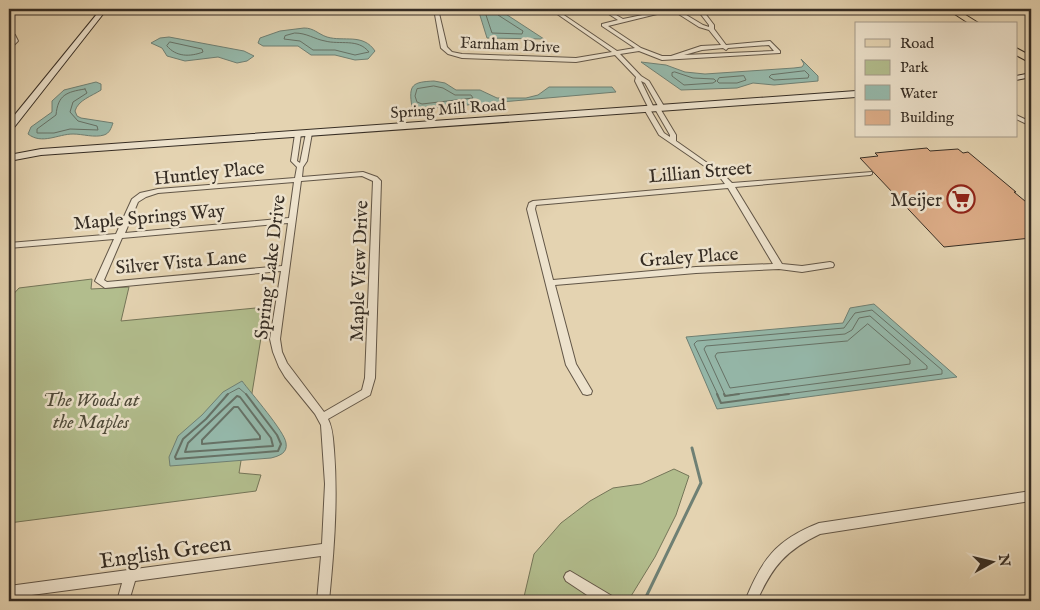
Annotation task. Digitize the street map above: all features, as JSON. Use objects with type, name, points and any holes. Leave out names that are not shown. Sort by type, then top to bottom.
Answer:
[{"type":"main road","points":[[951,9],[973,22]]},
{"type":"main road","points":[[1018,46],[1031,54]]},
{"type":"main road","points":[[1018,52],[1031,60]]},
{"type":"street","points":[[9,128],[104,9]]},
{"type":"street","name":"Farnham Drive","points":[[436,9],[442,45],[446,50],[456,55],[576,60],[640,49]]},
{"type":"street","points":[[552,9],[616,53],[639,77],[647,82],[662,134],[722,175],[779,266]]},
{"type":"street","points":[[603,9],[622,20]]},
{"type":"street","points":[[672,57],[701,48],[770,43],[778,52],[672,57],[654,57],[604,25],[657,13],[723,9]]},
{"type":"street","points":[[700,10],[712,25],[711,29],[732,54]]},
{"type":"street","points":[[676,12],[701,26],[711,29]]},
{"type":"street","points":[[9,34],[15,38],[9,48]]},
{"type":"street","points":[[1018,78],[1031,75]]},
{"type":"street","points":[[639,77],[638,82],[673,135],[673,141]]},
{"type":"street","name":"Spring Mill Road","points":[[9,151],[41,152],[855,94]]},
{"type":"street","points":[[1018,118],[1031,124]]},
{"type":"street","name":"Spring Lake Drive","points":[[309,133],[304,161],[300,167],[275,339],[277,353],[284,369],[310,399],[326,424],[332,476],[323,601]]},
{"type":"street","points":[[298,134],[294,161],[300,167]]},
{"type":"street","name":"Spring Mill Road","points":[[9,158],[41,152]]},
{"type":"street","name":"Lillian Street","points":[[533,203],[870,173]]},
{"type":"street","name":"Maple View Drive","points":[[298,180],[363,174],[371,175],[377,181],[370,378],[366,392],[322,418]]},
{"type":"street","name":"Huntley Place","points":[[118,236],[134,201],[150,193],[298,180]]},
{"type":"street","points":[[533,203],[531,209],[571,365],[587,390]]},
{"type":"street","name":"Maple Springs Way","points":[[9,246],[292,220]]},
{"type":"street","name":"Silver Vista Lane","points":[[118,236],[102,273],[100,283],[117,284],[286,268]]},
{"type":"street","name":"Graley Place","points":[[550,283],[696,270],[779,266],[802,269],[830,266]]},
{"type":"street","points":[[751,601],[763,572],[778,553],[798,537],[819,528],[1029,500]]},
{"type":"street","name":"English Green","points":[[9,592],[327,549]]},
{"type":"street","points":[[123,601],[130,576]]},
{"type":"street","points":[[570,577],[607,601]]},
{"type":"green space","name":"The Woods at the Maples","points":[[92,279],[91,289],[129,287],[121,321],[266,307],[239,473],[261,475],[256,491],[9,523],[9,299],[19,288]]},
{"type":"green space","points":[[674,469],[689,476],[676,515],[655,557],[628,601],[523,601],[534,554],[561,523],[590,501],[613,488],[641,484]]},
{"type":"water","points":[[478,9],[498,9],[544,39],[487,38]]},
{"type":"water","points":[[304,28],[327,37],[359,40],[370,45],[375,51],[368,59],[355,60],[335,55],[311,55],[298,46],[263,46],[258,43],[260,38],[280,31]]},
{"type":"water","points":[[169,37],[244,51],[254,56],[247,61],[237,63],[218,57],[185,61],[167,56],[162,48],[151,43],[160,38]]},
{"type":"water","points":[[801,59],[818,76],[818,81],[774,85],[753,83],[737,88],[681,90],[641,62],[666,65],[685,72],[705,74],[802,67],[804,64]]},
{"type":"water","points":[[434,81],[445,83],[456,90],[480,90],[497,98],[526,98],[538,95],[549,87],[612,87],[616,92],[421,109],[412,107],[411,93],[414,86],[421,82]]},
{"type":"water","points":[[96,82],[101,84],[101,90],[82,101],[75,111],[77,116],[81,118],[113,123],[108,133],[96,136],[67,134],[44,139],[28,134],[31,127],[52,112],[52,101],[64,90]]},
{"type":"water","points":[[874,304],[957,377],[717,409],[686,337],[843,323],[850,308]]},
{"type":"water","points":[[242,381],[280,430],[286,443],[284,452],[271,458],[170,466],[169,457],[178,436],[202,415],[223,392]]},
{"type":"building","name":"Meijer","points":[[927,148],[930,151],[958,149],[963,153],[968,152],[1016,192],[1014,192],[1031,206],[1031,238],[944,247],[860,158],[878,156],[875,153]]},
{"type":"waterway","points":[[644,601],[701,483],[692,448]]},
{"type":"place","name":"Meijer","points":[[961,199]]}]
